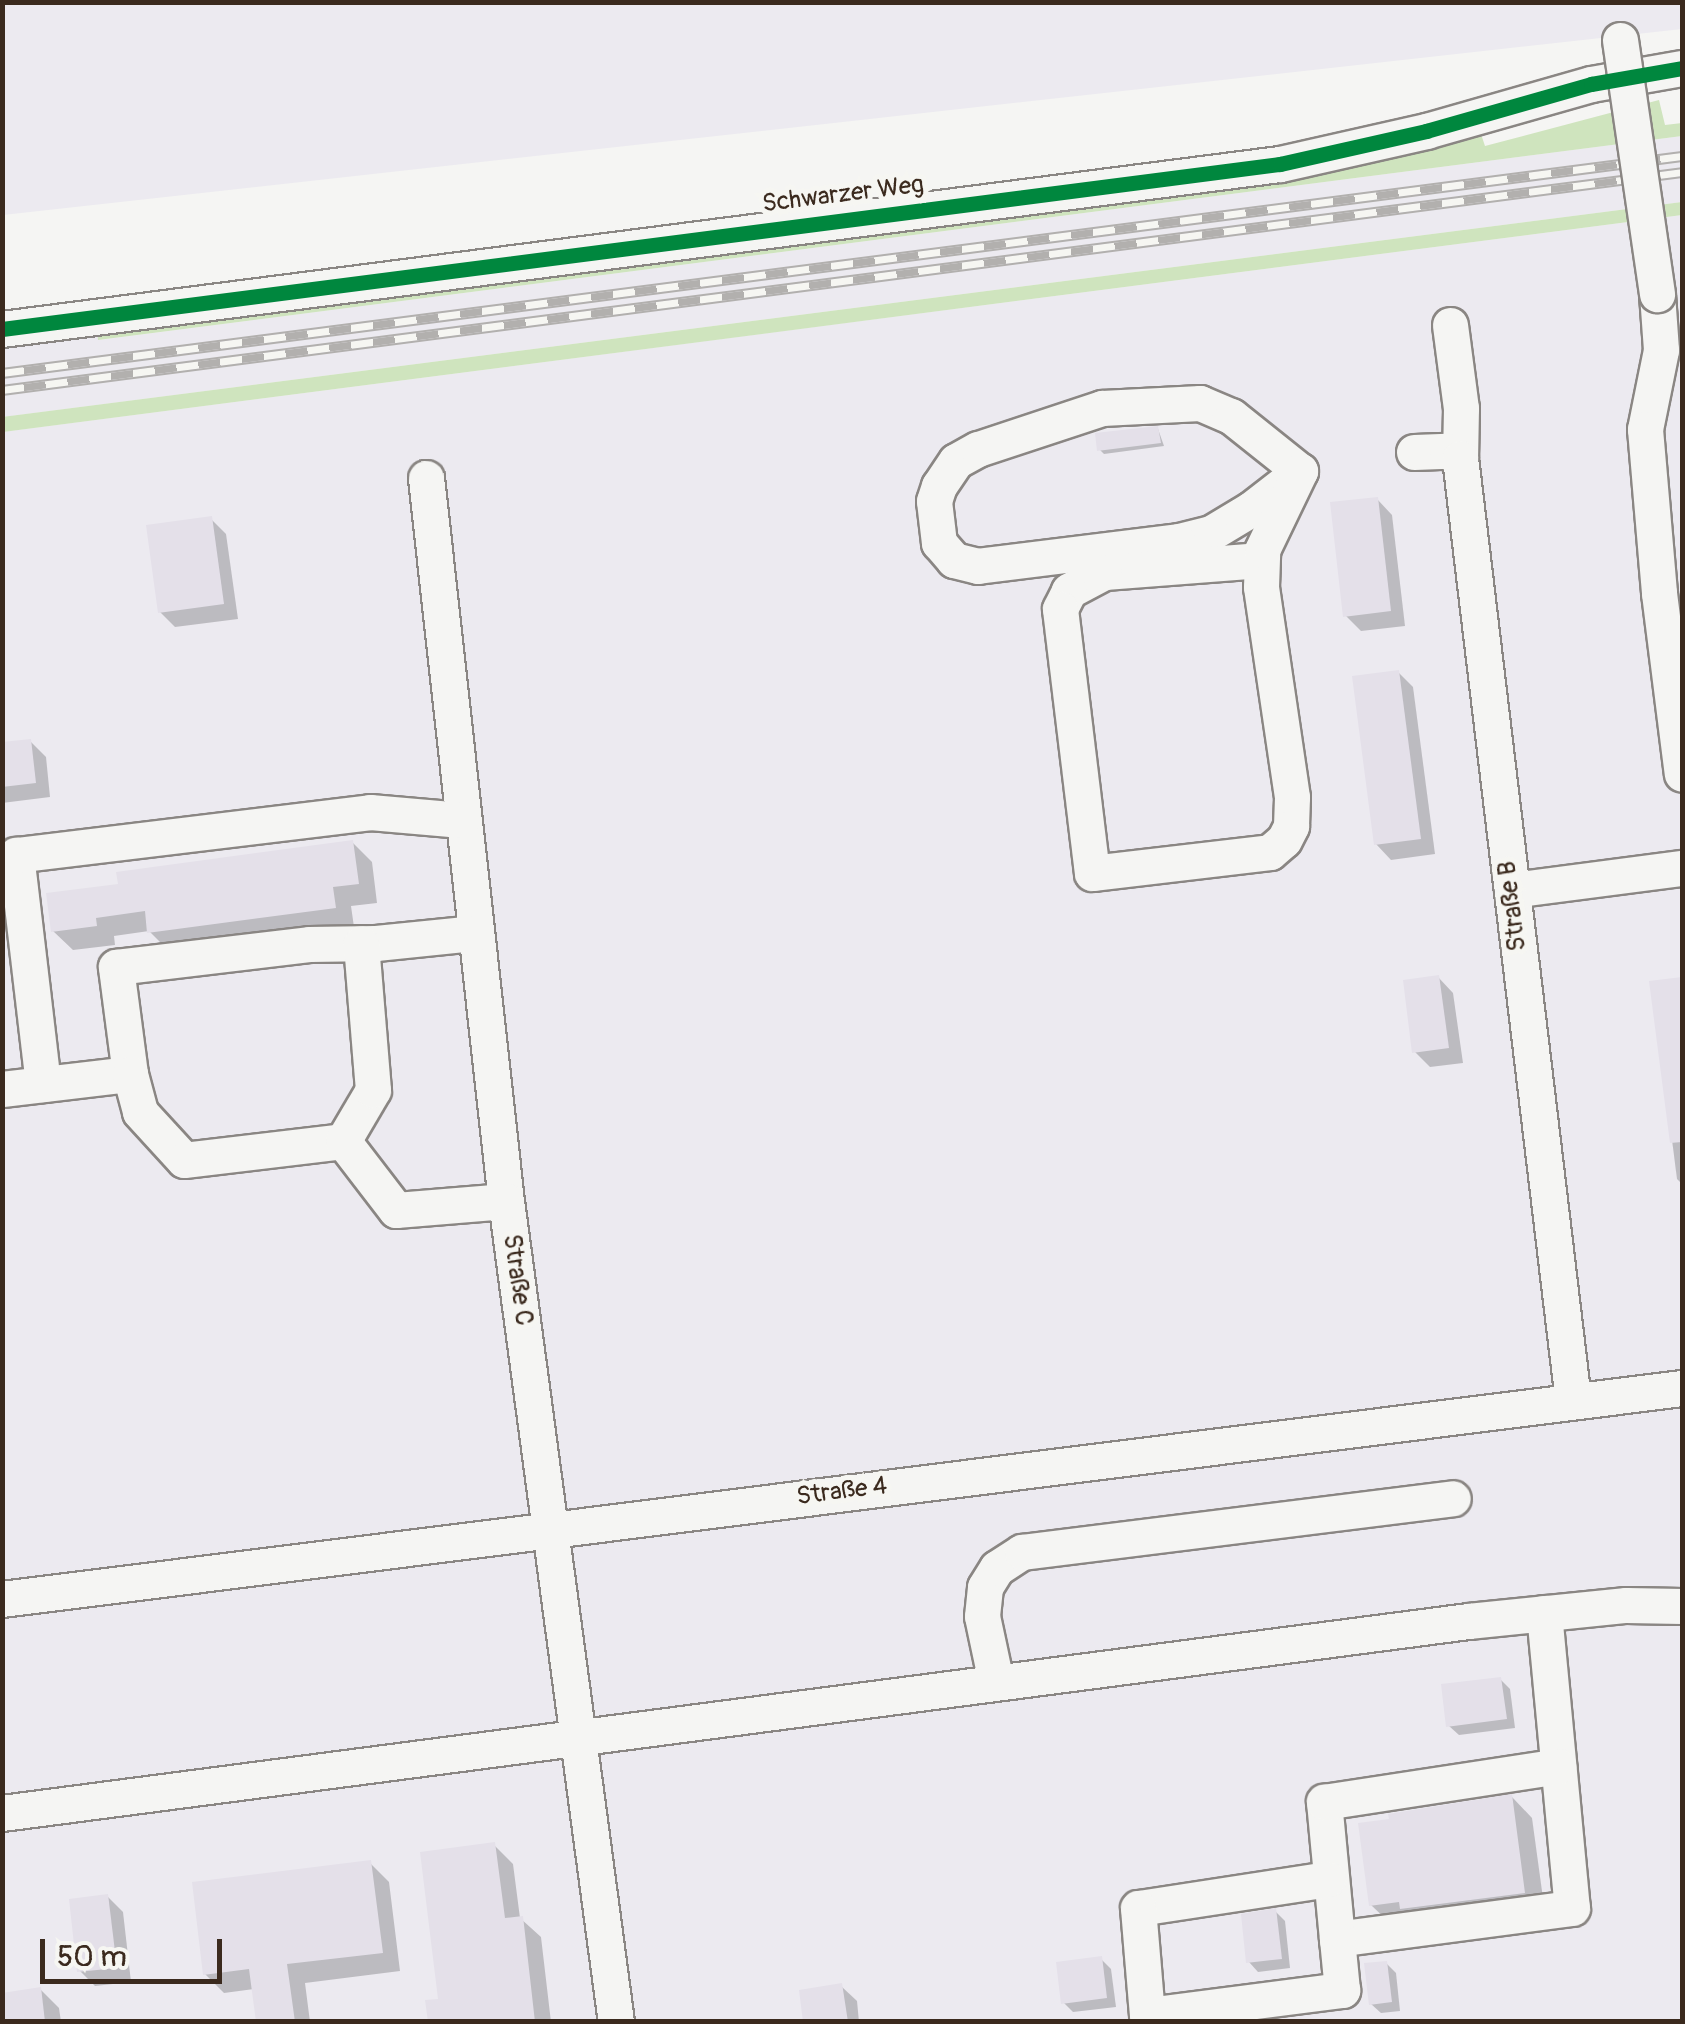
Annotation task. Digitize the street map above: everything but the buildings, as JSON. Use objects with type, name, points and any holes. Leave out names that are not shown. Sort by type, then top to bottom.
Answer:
[{"type":"street","points":[[1620,40],[1661,350],[1645,428],[1659,593],[1682,774]]},
{"type":"street","name":"Schwarzer Weg","points":[[2,330],[1280,164],[1426,131],[1592,84],[1682,68]]},
{"type":"street","name":"Straße B","points":[[1450,325],[1460,408],[1460,458],[1573,1400]]},
{"type":"street","points":[[1200,403],[1231,416],[1300,470],[1224,525],[1178,542],[978,566],[954,560],[938,544],[934,522],[934,500],[956,461],[978,449],[1102,408],[1200,403]]},
{"type":"street","points":[[1414,452],[1447,451],[1460,458]]},
{"type":"street","points":[[1262,560],[1104,572],[1069,591],[1060,609],[1092,873],[1270,852],[1284,840],[1291,826],[1292,797],[1262,550],[1300,470]]},
{"type":"street","name":"Straße C","points":[[426,478],[506,1201],[616,2022]]},
{"type":"street","points":[[43,1084],[9,856],[370,812],[462,820]]},
{"type":"street","points":[[1512,890],[1682,868]]},
{"type":"street","points":[[342,1141],[184,1160],[140,1112],[130,1074],[116,967],[309,944],[475,933]]},
{"type":"street","points":[[342,1141],[374,1090],[361,943]]},
{"type":"street","points":[[2,1089],[130,1074]]},
{"type":"street","points":[[342,1141],[396,1210],[506,1201]]},
{"type":"street","name":"Straße 4","points":[[2,1599],[1682,1388]]},
{"type":"street","points":[[996,1682],[982,1616],[985,1587],[997,1568],[1022,1552],[1453,1498]]},
{"type":"street","points":[[2,1813],[1544,1613],[1626,1604],[1682,1606]]},
{"type":"street","points":[[1337,1939],[1572,1908],[1544,1613]]},
{"type":"street","points":[[1328,1878],[1138,1908],[1147,2015],[1342,1990],[1328,1878],[1324,1802],[1558,1766]]},
{"type":"shaded area","points":[[1682,2],[1682,29],[3,215],[2,3]]},
{"type":"shaded area","points":[[1682,136],[1682,202],[3,417],[2,339],[97,327],[99,340]]},
{"type":"shaded area","points":[[1682,215],[1682,2021],[3,2021],[2,432]]},
{"type":"green space","points":[[1659,100],[1665,125],[1682,123],[1682,136],[98,340],[97,327],[1479,128],[1485,146]]},
{"type":"green space","points":[[1682,202],[1682,215],[3,432],[2,417]]},
{"type":"railway","points":[[2,373],[1682,156]]},
{"type":"railway","points":[[2,390],[1682,172]]},
{"type":"cycle path","points":[[2,329],[1280,164],[1426,131],[1591,84],[1682,68]]}]
